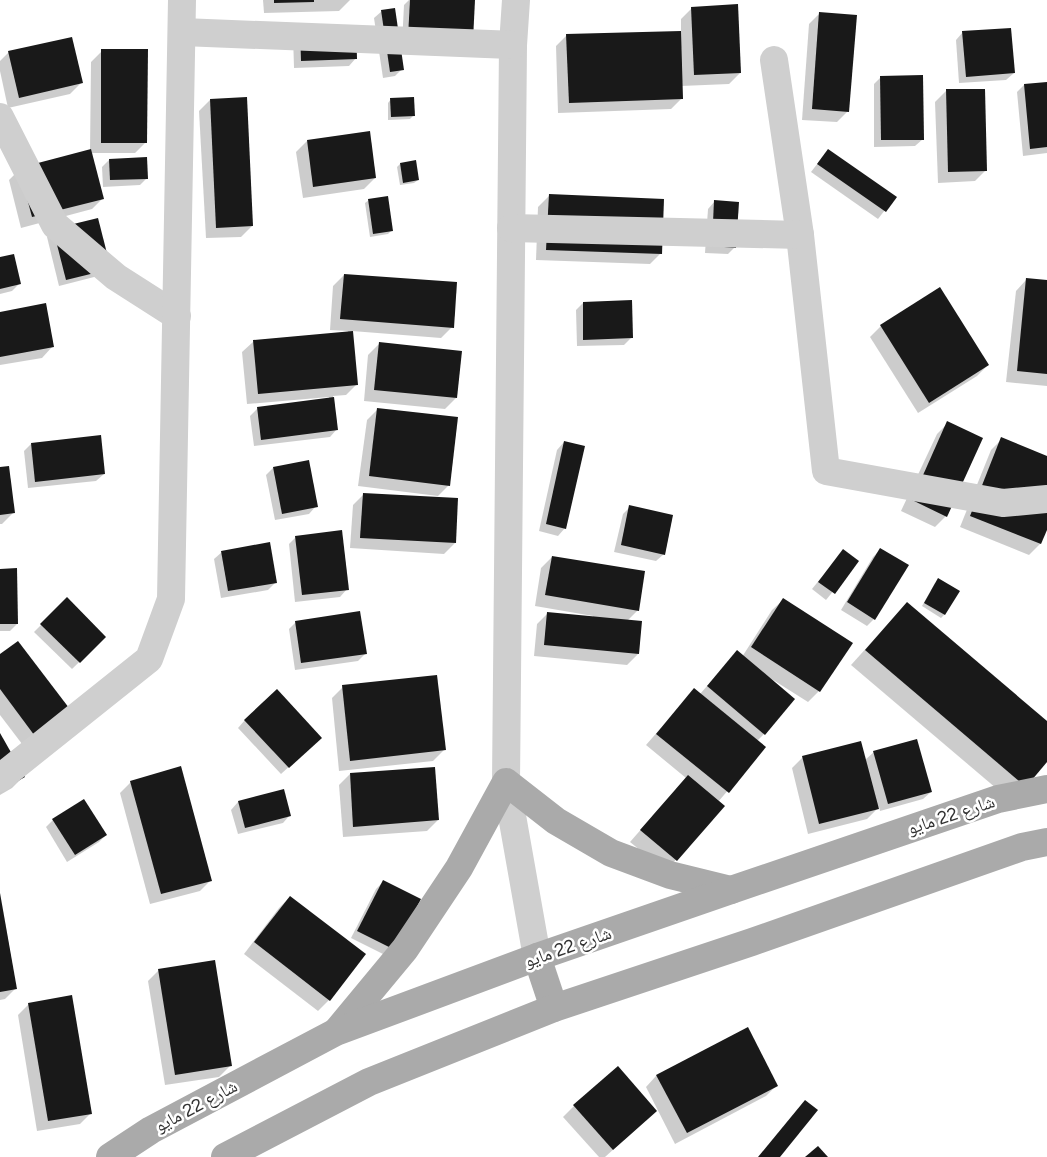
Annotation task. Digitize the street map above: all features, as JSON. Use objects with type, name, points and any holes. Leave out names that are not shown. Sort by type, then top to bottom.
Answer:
[{"type":"main road","points":[[336,1032],[405,949],[459,868],[506,782],[556,821],[611,853],[670,876],[731,890]]},
{"type":"main road","name":"شارع 22 مايو","points":[[110,1157],[151,1130],[336,1032],[537,957],[731,890],[998,799],[1047,789]]},
{"type":"main road","points":[[226,1157],[369,1082],[554,1008],[752,942],[1022,847],[1047,842]]},
{"type":"main road","points":[[537,957],[554,1008]]},
{"type":"street","points":[[0,778],[149,658],[172,599],[182,0]]},
{"type":"street","points":[[516,0],[513,45],[506,782],[537,957]]},
{"type":"street","points":[[182,32],[513,45]]},
{"type":"street","points":[[774,60],[800,235],[826,471],[1003,503],[1047,499]]},
{"type":"street","points":[[0,118],[55,225],[116,277],[177,316]]},
{"type":"street","points":[[511,228],[800,235]]},
{"type":"building","points":[[274,0],[314,0],[314,2],[274,3]]},
{"type":"building","points":[[410,0],[475,0],[473,40],[408,37]]},
{"type":"building","points":[[738,4],[741,73],[694,75],[691,7]]},
{"type":"building","points":[[395,8],[404,70],[390,72],[381,10]]},
{"type":"building","points":[[819,12],[857,15],[849,112],[812,109]]},
{"type":"building","points":[[356,26],[357,59],[301,61],[300,28]]},
{"type":"building","points":[[1011,28],[1015,73],[966,77],[962,31]]},
{"type":"building","points":[[681,31],[683,99],[569,103],[566,34]]},
{"type":"building","points":[[72,37],[83,83],[19,98],[8,51]]},
{"type":"building","points":[[101,49],[148,49],[147,143],[101,143]]},
{"type":"building","points":[[923,75],[924,140],[881,140],[880,76]]},
{"type":"building","points":[[1047,82],[1047,147],[1030,149],[1024,84]]},
{"type":"building","points":[[946,89],[985,89],[987,171],[948,172]]},
{"type":"building","points":[[247,97],[253,226],[216,228],[210,99]]},
{"type":"building","points":[[414,97],[415,116],[391,117],[390,98]]},
{"type":"building","points":[[370,131],[376,178],[313,187],[307,140]]},
{"type":"building","points":[[91,149],[104,199],[32,217],[19,168]]},
{"type":"building","points":[[828,149],[897,197],[886,212],[817,164]]},
{"type":"building","points":[[147,157],[148,179],[110,180],[109,159]]},
{"type":"building","points":[[416,160],[419,180],[403,183],[400,163]]},
{"type":"building","points":[[549,194],[664,199],[662,254],[546,250]]},
{"type":"building","points":[[388,196],[393,231],[373,234],[368,199]]},
{"type":"building","points":[[714,200],[739,202],[736,248],[712,246]]},
{"type":"building","points":[[98,218],[111,269],[66,280],[53,229]]},
{"type":"building","points":[[14,254],[21,284],[0,289],[0,257]]},
{"type":"building","points":[[344,274],[457,282],[454,328],[340,319]]},
{"type":"building","points":[[1026,278],[1047,280],[1047,374],[1017,371]]},
{"type":"building","points":[[940,287],[989,365],[929,403],[880,325]]},
{"type":"building","points":[[632,300],[633,338],[583,340],[583,302]]},
{"type":"building","points":[[46,303],[54,347],[0,357],[0,312]]},
{"type":"building","points":[[353,331],[358,385],[258,394],[253,340]]},
{"type":"building","points":[[379,342],[462,351],[457,398],[374,390]]},
{"type":"building","points":[[334,397],[338,430],[261,440],[257,407]]},
{"type":"building","points":[[377,408],[458,417],[450,486],[369,476]]},
{"type":"building","points":[[947,421],[983,438],[947,517],[912,500]]},
{"type":"building","points":[[101,435],[105,474],[35,482],[31,443]]},
{"type":"building","points":[[1001,437],[1047,456],[1047,530],[1041,544],[970,516]]},
{"type":"building","points":[[564,441],[585,446],[566,529],[546,524]]},
{"type":"building","points":[[309,460],[318,507],[282,514],[273,467]]},
{"type":"building","points":[[9,466],[15,513],[0,515],[0,467]]},
{"type":"building","points":[[363,493],[458,498],[456,543],[360,538]]},
{"type":"building","points":[[629,505],[673,515],[665,555],[621,545]]},
{"type":"building","points":[[342,530],[349,590],[302,595],[295,536]]},
{"type":"building","points":[[270,542],[277,583],[228,591],[221,551]]},
{"type":"building","points":[[880,548],[909,565],[875,620],[847,602]]},
{"type":"building","points":[[843,549],[859,561],[835,594],[818,582]]},
{"type":"building","points":[[552,556],[645,571],[639,611],[545,595]]},
{"type":"building","points":[[17,568],[18,624],[0,624],[0,569]]},
{"type":"building","points":[[938,578],[960,591],[945,615],[924,603]]},
{"type":"building","points":[[67,597],[106,637],[80,663],[40,624]]},
{"type":"building","points":[[783,598],[853,643],[820,692],[751,647]]},
{"type":"building","points":[[907,602],[1047,721],[1047,762],[1026,787],[865,650]]},
{"type":"building","points":[[360,611],[367,654],[301,663],[295,621]]},
{"type":"building","points":[[547,612],[642,621],[639,654],[544,645]]},
{"type":"building","points":[[18,641],[82,725],[46,751],[0,689],[0,654]]},
{"type":"building","points":[[737,650],[795,699],[765,735],[707,686]]},
{"type":"building","points":[[437,675],[446,750],[350,761],[342,685]]},
{"type":"building","points":[[694,688],[766,747],[729,793],[656,734]]},
{"type":"building","points":[[277,689],[322,738],[289,768],[244,720]]},
{"type":"building","points":[[0,733],[25,777],[0,791]]},
{"type":"building","points":[[917,739],[932,792],[888,804],[873,751]]},
{"type":"building","points":[[861,741],[879,809],[819,824],[802,756]]},
{"type":"building","points":[[181,766],[212,881],[161,894],[130,781]]},
{"type":"building","points":[[435,767],[439,820],[353,827],[350,773]]},
{"type":"building","points":[[688,775],[725,806],[677,861],[640,830]]},
{"type":"building","points":[[284,789],[291,816],[245,828],[238,801]]},
{"type":"building","points":[[84,799],[107,835],[75,855],[52,819]]},
{"type":"building","points":[[383,880],[421,899],[395,950],[357,931]]},
{"type":"building","points":[[0,893],[17,989],[0,992]]},
{"type":"building","points":[[290,896],[366,954],[330,1001],[254,942]]},
{"type":"building","points":[[215,960],[232,1066],[175,1075],[158,969]]},
{"type":"building","points":[[72,995],[92,1114],[48,1121],[28,1003]]},
{"type":"building","points":[[748,1027],[778,1086],[687,1133],[656,1075]]},
{"type":"building","points":[[618,1066],[657,1111],[613,1150],[573,1105]]},
{"type":"building","points":[[805,1100],[818,1110],[780,1157],[758,1157]]},
{"type":"building","points":[[818,1146],[828,1157],[805,1157]]}]
